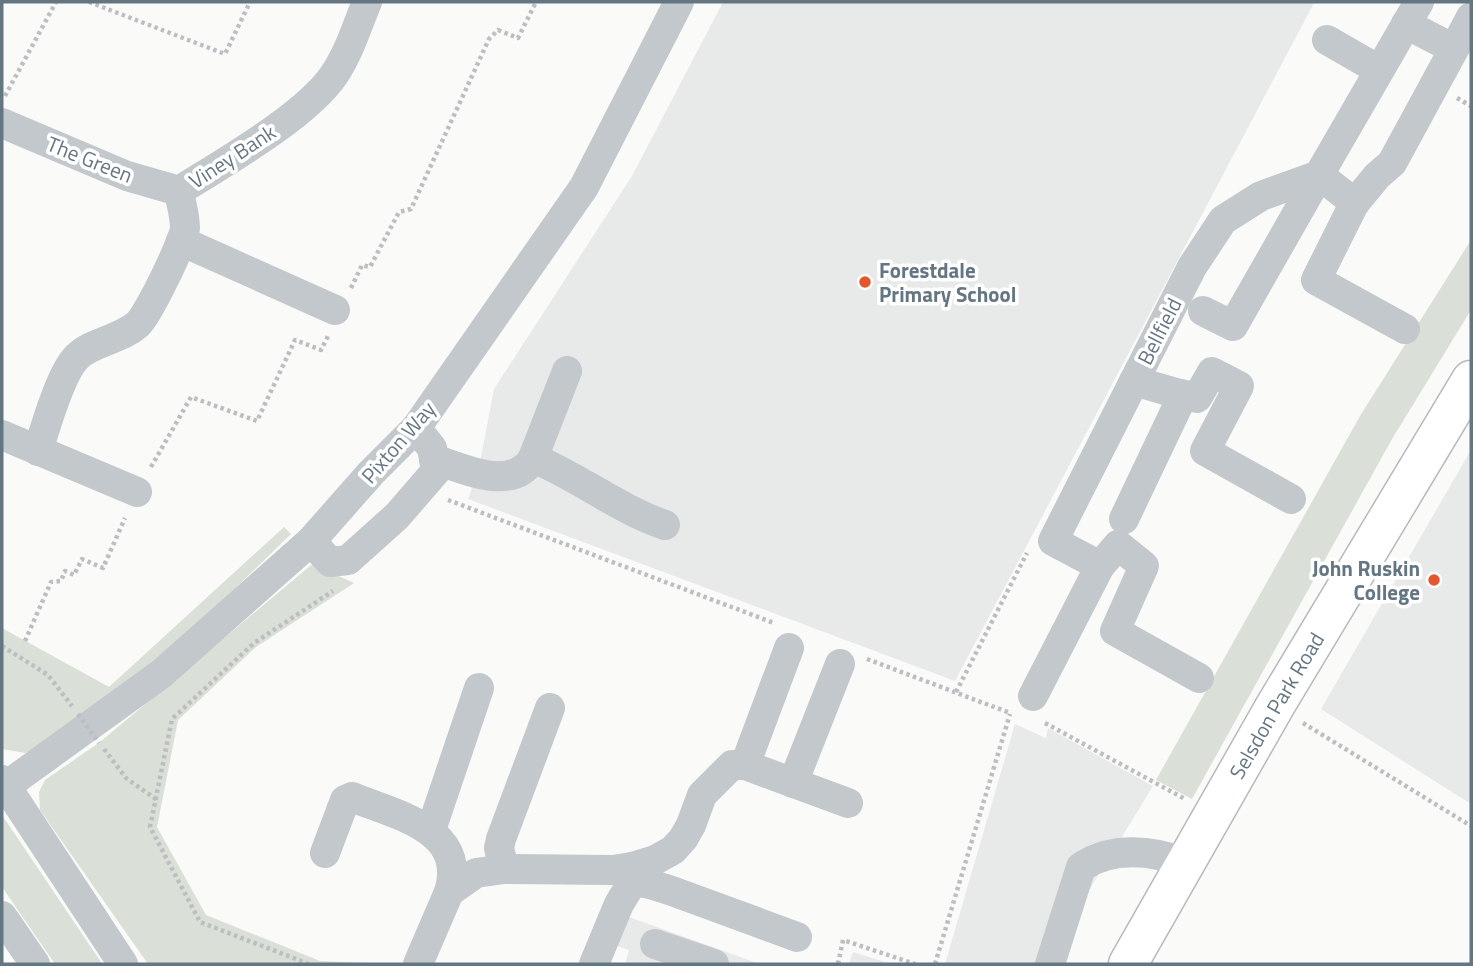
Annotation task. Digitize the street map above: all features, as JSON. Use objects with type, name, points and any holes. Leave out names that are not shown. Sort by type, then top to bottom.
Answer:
[{"type":"main road","name":"Selsdon Park Road","points":[[1128,964],[1275,706],[1471,380]]},
{"type":"street","name":"Viney Bank","points":[[38,451],[57,397],[75,359],[85,349],[121,335],[139,323],[151,306],[185,229],[179,191],[279,126],[307,104],[333,76],[367,2]]},
{"type":"street","name":"Pixton Way","points":[[4,783],[161,674],[311,541],[371,473],[416,428],[584,187],[678,2]]},
{"type":"street","points":[[1203,311],[1233,326],[1412,13],[1454,49]]},
{"type":"street","points":[[1405,329],[1316,280],[1355,202],[1392,163],[1471,17]]},
{"type":"street","points":[[1326,40],[1379,70]]},
{"type":"street","name":"The Green","points":[[2,122],[127,176],[179,191]]},
{"type":"street","points":[[1319,175],[1355,202]]},
{"type":"street","name":"Bellfield","points":[[1053,541],[1192,267],[1223,220],[1261,196],[1319,175]]},
{"type":"street","points":[[181,241],[338,310]]},
{"type":"street","points":[[434,459],[478,473],[508,476],[519,474],[533,458],[567,371]]},
{"type":"street","points":[[1134,381],[1197,398],[1212,372],[1240,386],[1205,451],[1291,499]]},
{"type":"street","points":[[1124,519],[1183,395],[1181,394]]},
{"type":"street","points":[[311,541],[330,562],[348,560],[422,490],[436,471],[432,448],[416,428]]},
{"type":"street","points":[[2,435],[137,492]]},
{"type":"street","points":[[533,458],[565,471],[624,508],[665,525]]},
{"type":"street","points":[[1053,541],[1100,566]]},
{"type":"street","points":[[1021,704],[1100,566],[1118,545],[1144,566],[1115,631],[1199,678]]},
{"type":"street","points":[[745,765],[789,648]]},
{"type":"street","points":[[793,783],[840,664]]},
{"type":"street","points":[[431,830],[479,688]]},
{"type":"street","points":[[504,869],[499,848],[501,839],[550,708]]},
{"type":"street","points":[[594,964],[633,874],[673,850],[691,825],[702,795],[732,765],[745,765],[848,803]]},
{"type":"street","points":[[4,783],[123,964]]},
{"type":"street","points":[[325,853],[345,800],[352,797],[431,830],[443,844],[451,858],[452,882],[418,964]]},
{"type":"street","points":[[1050,964],[1080,867],[1093,859],[1128,851],[1163,854],[1186,863]]},
{"type":"street","points":[[449,892],[476,873],[504,869],[633,874],[797,937]]},
{"type":"street","points":[[2,916],[35,964]]},
{"type":"street","points":[[655,944],[714,964]]},
{"type":"path","points":[[2,102],[56,2]]},
{"type":"path","points":[[89,2],[225,54],[250,2]]},
{"type":"path","points":[[25,641],[51,582],[61,581],[65,572],[74,575],[82,559],[103,568],[137,492],[191,397],[257,421],[295,340],[321,350],[362,265],[370,267],[399,212],[411,209],[489,39],[498,30],[518,38],[536,2]]},
{"type":"path","points":[[956,692],[1030,548],[1053,541]]},
{"type":"path","points":[[309,964],[200,922],[150,827],[172,719],[254,643],[354,577],[348,560]]},
{"type":"path","points":[[2,646],[48,675],[126,778],[157,800]]},
{"type":"path","points":[[935,964],[1021,704]]},
{"type":"path","points":[[1316,731],[1471,826]]},
{"type":"path","points":[[838,964],[843,940],[915,964]]},
{"type":"shaded area","name":"Forestdale Primary School","points":[[723,2],[1314,3],[955,681],[468,499],[478,473],[494,389],[632,176]]},
{"type":"shaded area","points":[[1471,240],[1471,310],[1392,439],[1192,799],[1156,780],[1360,416]]},
{"type":"shaded area","name":"John Ruskin College","points":[[1471,450],[1471,804],[1321,709]]},
{"type":"shaded area","points":[[284,527],[291,534],[219,604],[114,696],[43,747],[25,753],[2,749],[2,628],[109,687]]},
{"type":"shaded area","points":[[316,561],[323,569],[354,583],[256,647],[178,720],[157,827],[206,915],[320,961],[393,964],[148,964],[40,810],[39,792],[45,780],[100,742]]},
{"type":"shaded area","points":[[1015,724],[1046,738],[1048,728],[1153,786],[1044,964],[945,964]]},
{"type":"shaded area","points":[[2,815],[102,964],[55,964],[2,887]]},
{"type":"shaded area","points":[[629,917],[760,964],[625,964],[629,950],[617,946]]},
{"type":"shaded area","points":[[853,952],[891,964],[849,964]]},
{"type":"place","name":"Forestdale Primary School","points":[[865,282]]},
{"type":"place","name":"John Ruskin College","points":[[1434,580]]}]
